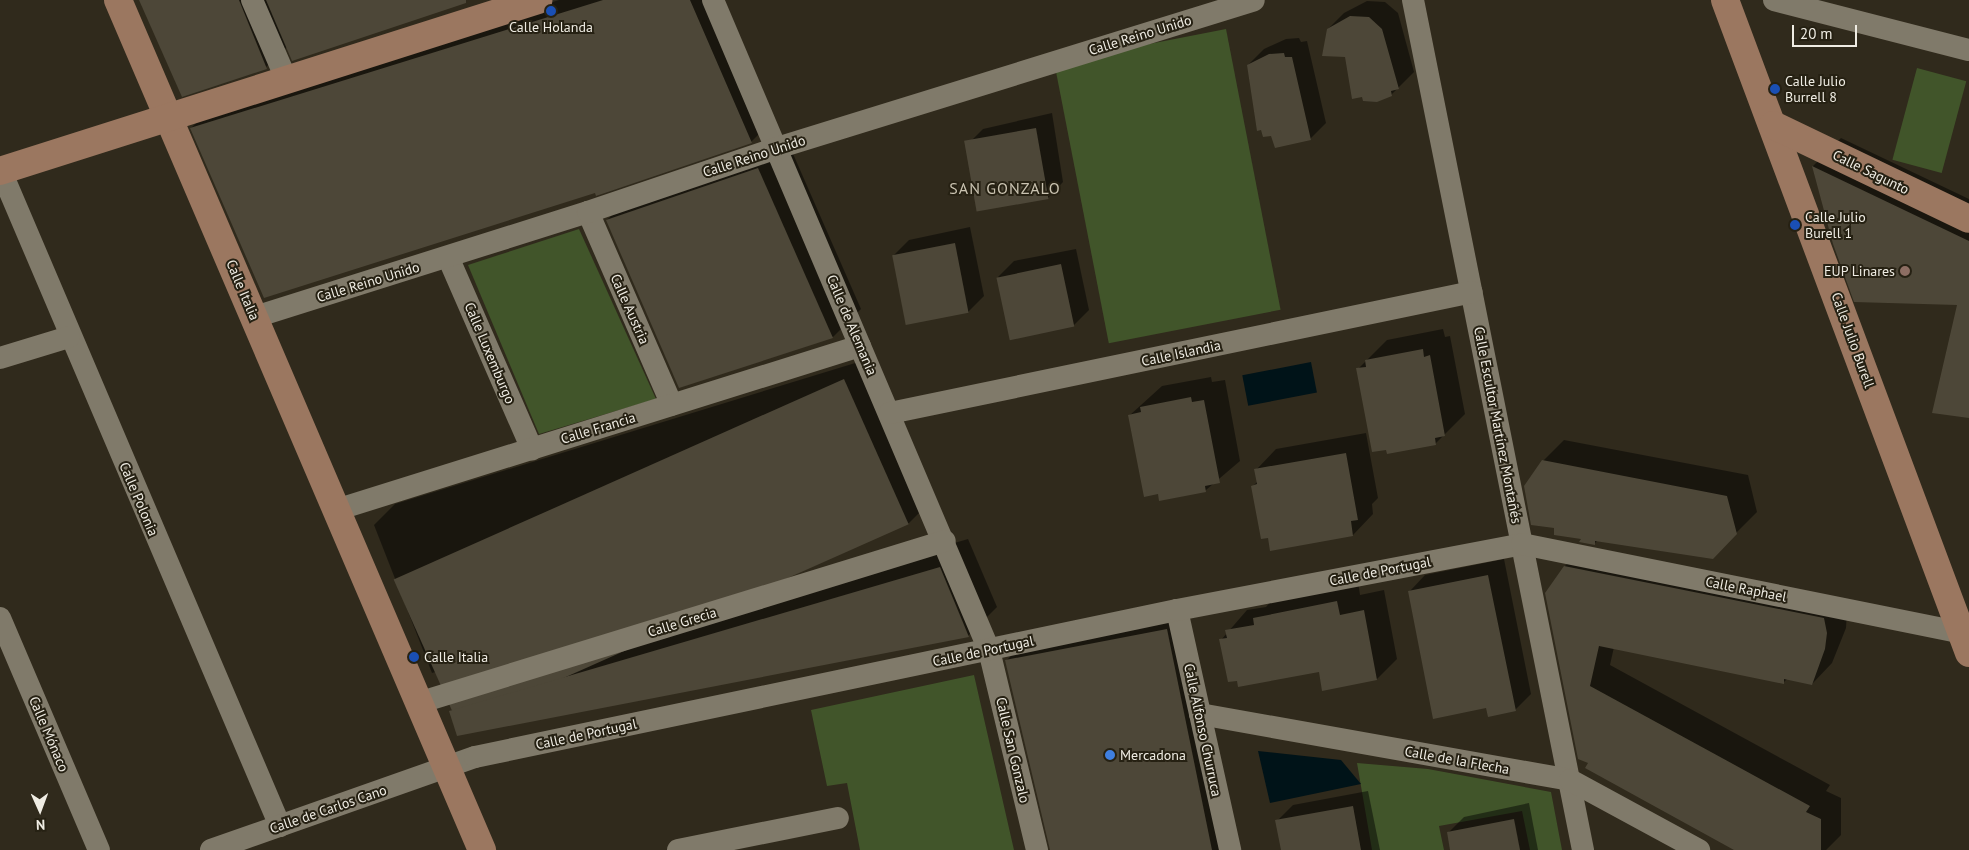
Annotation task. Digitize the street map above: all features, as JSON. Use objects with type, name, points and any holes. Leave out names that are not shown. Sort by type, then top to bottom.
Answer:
[{"type":"street","name":"Calle Italia","points":[[118,0],[255,317],[445,768],[482,850]]},
{"type":"street","points":[[252,0],[287,81]]},
{"type":"street","name":"Calle de Alemania","points":[[713,0],[945,541],[989,650]]},
{"type":"street","name":"Calle Reino Unido","points":[[255,317],[588,212],[777,148],[1254,0]]},
{"type":"street","name":"Calle Escultor Martínez Montañés","points":[[1413,0],[1583,850]]},
{"type":"street","name":"Calle Julio Burell","points":[[1725,0],[1966,640]]},
{"type":"street","points":[[1774,0],[1969,50]]},
{"type":"street","points":[[0,171],[287,81],[528,2]]},
{"type":"street","name":"Calle Sagunto","points":[[1773,125],[1969,219]]},
{"type":"street","name":"Calle Polonia","points":[[0,171],[280,826]]},
{"type":"street","name":"Calle Austria","points":[[588,212],[672,405]]},
{"type":"street","name":"Calle Luxemburgo","points":[[448,257],[532,449]]},
{"type":"street","name":"Calle Islandia","points":[[890,413],[1472,292]]},
{"type":"street","points":[[0,358],[70,337]]},
{"type":"street","name":"Calle Francia","points":[[336,510],[860,346]]},
{"type":"street","name":"Calle Grecia","points":[[418,704],[945,541]]},
{"type":"street","name":"Calle Raphael","points":[[1522,544],[1966,640]]},
{"type":"street","name":"Calle de Portugal","points":[[445,768],[484,755],[1177,610],[1522,544]]},
{"type":"street","name":"Calle Alfonso Churruca","points":[[1177,610],[1230,850]]},
{"type":"street","name":"Calle Mónaco","points":[[0,618],[99,850]]},
{"type":"street","name":"Calle San Gonzalo","points":[[989,650],[1036,850]]},
{"type":"street","name":"Calle de la Flecha","points":[[1200,714],[1570,780],[1699,850]]},
{"type":"street","name":"Calle de Carlos Cano","points":[[212,850],[445,768]]},
{"type":"street","points":[[678,850],[838,818]]},
{"type":"green space","points":[[1226,29],[1281,310],[1109,343],[1054,62]]},
{"type":"green space","points":[[1917,68],[1966,81],[1942,173],[1892,160]]},
{"type":"green space","points":[[579,229],[656,399],[539,434],[468,265]]},
{"type":"green space","points":[[974,675],[1014,850],[860,850],[847,783],[827,786],[811,710]]},
{"type":"green space","points":[[1357,763],[1428,769],[1551,792],[1562,850],[1530,850],[1522,811],[1439,826],[1444,850],[1372,850]]},
{"type":"shaded area","points":[[1311,362],[1317,392],[1248,406],[1242,375]]},
{"type":"shaded area","points":[[1258,751],[1341,760],[1361,784],[1270,803]]},
{"type":"building","points":[[139,0],[239,0],[267,69],[182,97]]},
{"type":"building","points":[[266,0],[466,0],[466,3],[292,61]]},
{"type":"building","points":[[603,0],[690,0],[752,143],[596,196],[595,193],[264,298],[190,128]]},
{"type":"building","points":[[1350,16],[1369,17],[1382,29],[1399,89],[1391,91],[1392,96],[1377,102],[1363,101],[1362,97],[1352,99],[1345,57],[1322,56],[1327,29]]},
{"type":"building","points":[[1284,53],[1285,57],[1292,57],[1311,140],[1275,148],[1271,136],[1263,137],[1261,130],[1257,131],[1247,65],[1269,54]]},
{"type":"building","points":[[1036,128],[1049,199],[977,212],[964,141]]},
{"type":"building","name":"EUP Linares","points":[[1812,166],[1969,241],[1969,418],[1932,413],[1957,305],[1854,302],[1833,244]]},
{"type":"building","points":[[758,168],[833,338],[679,388],[606,220]]},
{"type":"building","points":[[955,243],[969,313],[906,325],[892,255]]},
{"type":"building","points":[[1061,264],[1074,327],[1010,340],[996,278]]},
{"type":"building","points":[[1423,349],[1424,357],[1430,355],[1445,436],[1435,438],[1436,445],[1387,454],[1386,450],[1372,452],[1356,368],[1366,367],[1365,360]]},
{"type":"building","points":[[844,379],[909,524],[458,725],[394,580]]},
{"type":"building","points":[[1191,397],[1192,402],[1204,400],[1220,483],[1205,486],[1206,492],[1159,501],[1158,494],[1144,497],[1128,415],[1141,412],[1140,407]]},
{"type":"building","points":[[1346,453],[1358,520],[1351,521],[1353,536],[1270,551],[1268,538],[1261,539],[1251,486],[1257,484],[1254,469]]},
{"type":"building","points":[[1542,460],[1727,496],[1737,534],[1713,559],[1595,541],[1595,545],[1579,542],[1581,539],[1554,535],[1554,528],[1531,525],[1524,486]]},
{"type":"building","points":[[1564,566],[1824,618],[1827,633],[1825,649],[1812,685],[1784,679],[1784,684],[1599,646],[1590,686],[1810,806],[1806,812],[1821,819],[1821,850],[1734,850],[1585,768],[1588,763],[1578,759],[1545,593]]},
{"type":"building","points":[[940,567],[969,637],[457,736],[449,711]]},
{"type":"building","points":[[1488,575],[1516,711],[1488,717],[1486,708],[1433,719],[1408,591]]},
{"type":"building","points":[[1337,601],[1340,615],[1364,610],[1377,680],[1322,691],[1319,672],[1238,687],[1237,681],[1228,682],[1219,639],[1227,638],[1225,630],[1254,625],[1253,618]]},
{"type":"building","name":"Mercadona","points":[[1167,629],[1212,850],[1050,850],[1005,660]]},
{"type":"building","points":[[1353,806],[1361,850],[1281,850],[1275,820]]},
{"type":"building","points":[[1514,819],[1520,850],[1450,850],[1447,832]]},
{"type":"place","name":"Calle Holanda","points":[[551,11]]},
{"type":"place","name":"Calle Julio Burrell 8","points":[[1775,89]]},
{"type":"place","name":"Calle Julio Burell 1","points":[[1795,225]]},
{"type":"place","name":"EUP Linares","points":[[1905,271]]},
{"type":"place","name":"Calle Italia","points":[[414,657]]},
{"type":"place","name":"Mercadona","points":[[1110,755]]},
{"type":"district","name":"SAN GONZALO","points":[[1005,188]]}]
